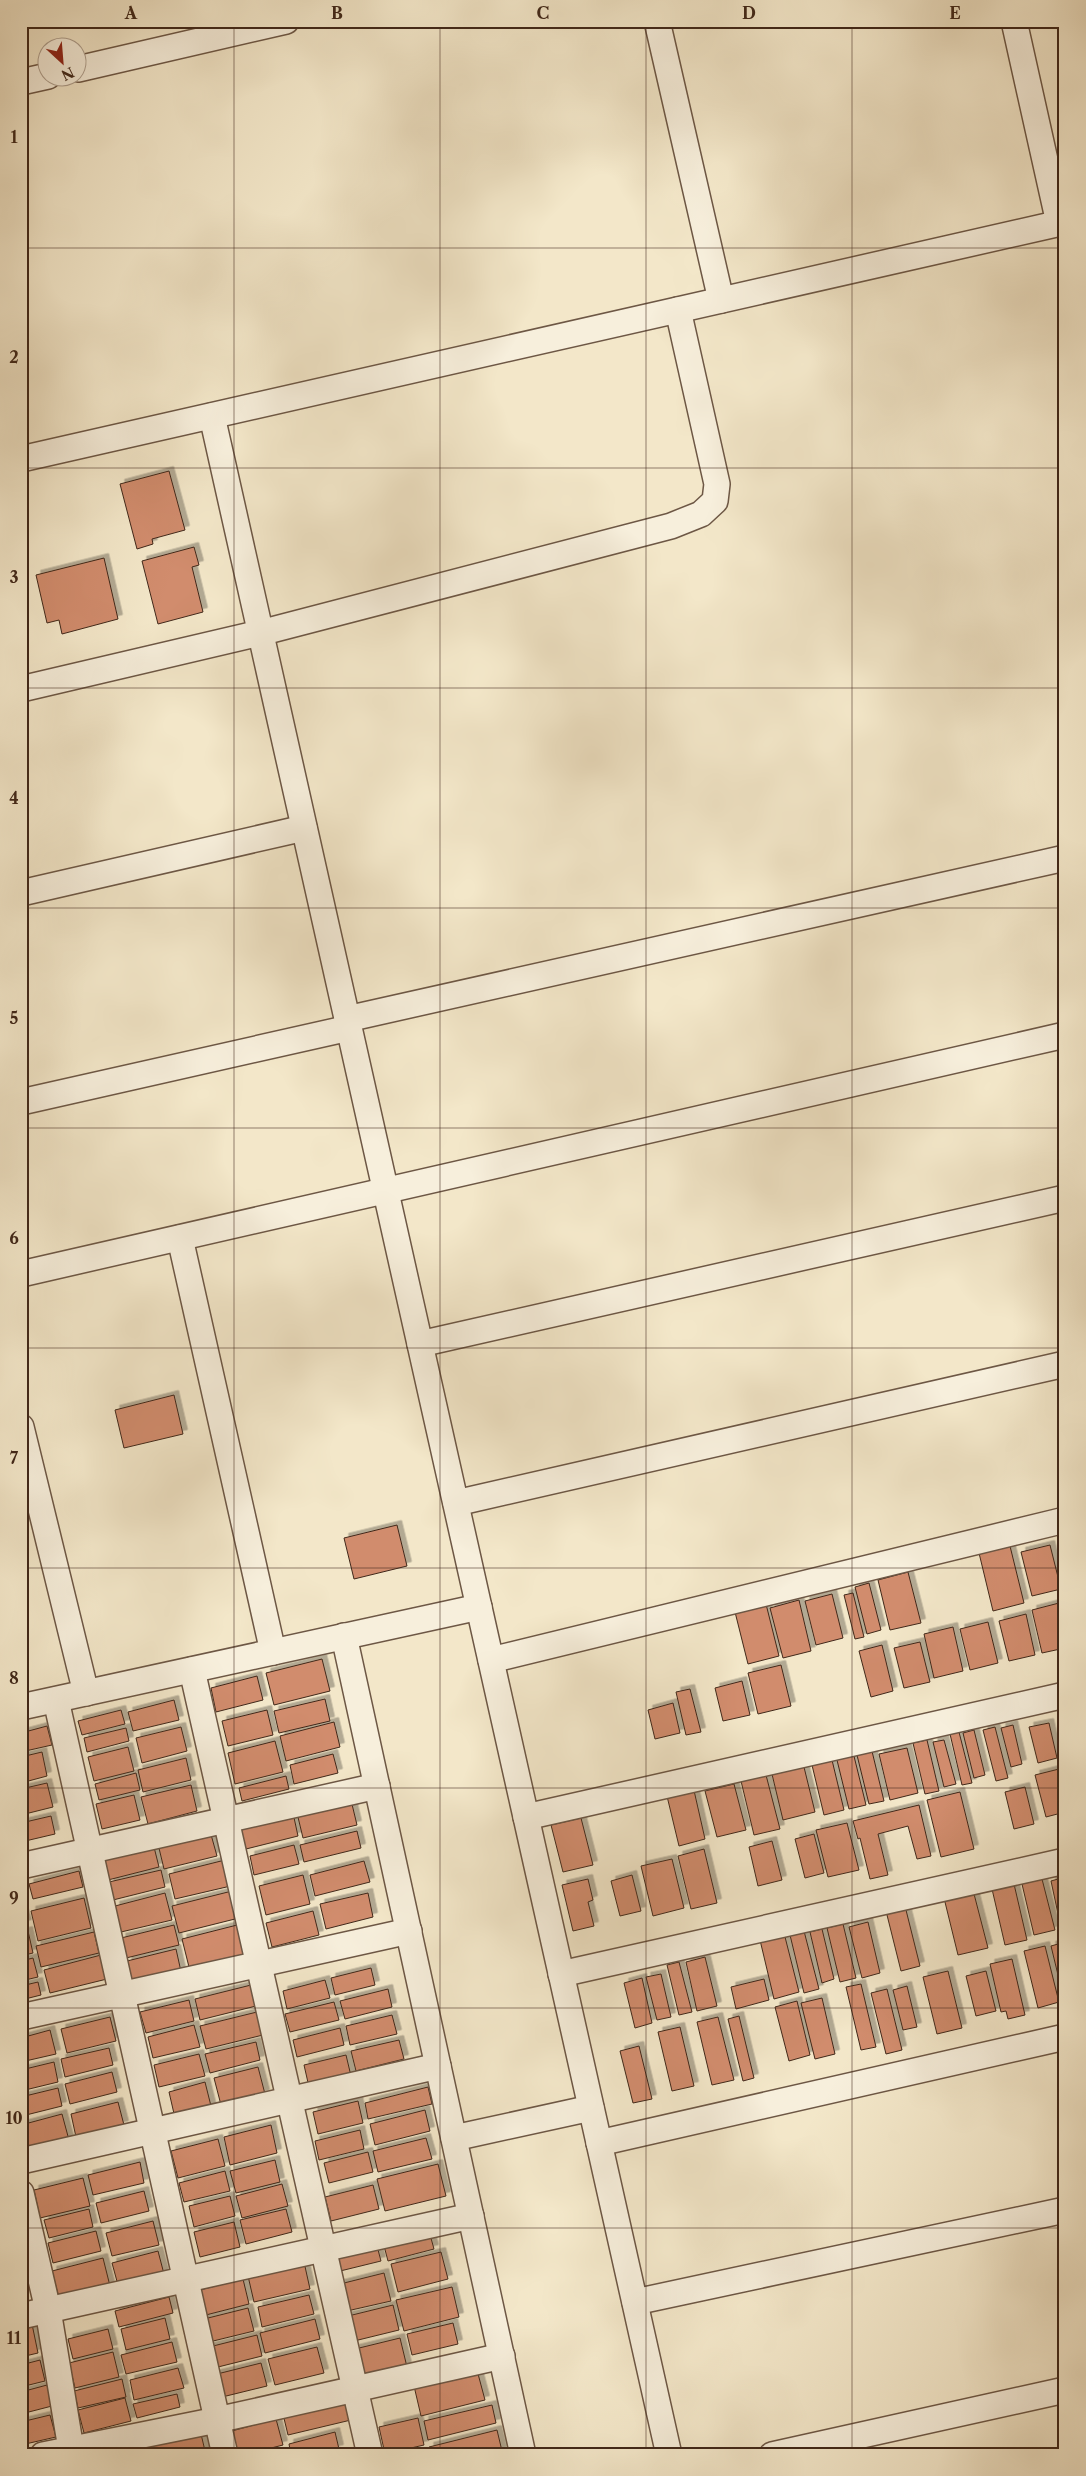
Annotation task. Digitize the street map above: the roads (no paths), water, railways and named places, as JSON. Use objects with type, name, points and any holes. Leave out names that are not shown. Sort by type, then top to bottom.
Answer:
[{"type":"street","points":[[88,67],[286,21]]},
{"type":"street","points":[[657,21],[721,300]]},
{"type":"street","points":[[21,459],[1062,223],[1014,21]]},
{"type":"street","points":[[21,82],[38,78]]},
{"type":"street","points":[[21,689],[260,633],[671,526],[701,514],[715,501],[717,484],[678,310]]},
{"type":"street","points":[[212,416],[669,2455]]},
{"type":"street","points":[[21,893],[304,828]]},
{"type":"street","points":[[21,1102],[348,1024],[1065,858]]},
{"type":"street","points":[[21,1274],[1065,1035]]},
{"type":"street","points":[[420,1344],[1065,1198]]},
{"type":"street","points":[[180,1238],[273,1652]]},
{"type":"street","points":[[456,1503],[1065,1364]]},
{"type":"street","points":[[21,1427],[86,1693]]},
{"type":"street","points":[[491,1660],[1065,1520]]},
{"type":"street","points":[[21,1707],[479,1606]]},
{"type":"street","points":[[344,1636],[523,2455]]},
{"type":"street","points":[[192,1670],[370,2455]]},
{"type":"street","points":[[526,1817],[1065,1695]]},
{"type":"street","points":[[56,1700],[225,2455]]},
{"type":"street","points":[[21,1866],[377,1786]]},
{"type":"street","points":[[562,1974],[1065,1861]]},
{"type":"street","points":[[21,2017],[408,1931]]},
{"type":"street","points":[[600,2143],[1065,2037]]},
{"type":"street","points":[[21,2161],[438,2066]]},
{"type":"street","points":[[454,2138],[592,2108]]},
{"type":"street","points":[[21,2193],[48,2310],[71,2451]]},
{"type":"street","points":[[635,2302],[1065,2210]]},
{"type":"street","points":[[21,2316],[471,2216]]},
{"type":"street","points":[[43,2455],[71,2451],[217,2420],[502,2356]]},
{"type":"street","points":[[772,2455],[1065,2390]]}]
